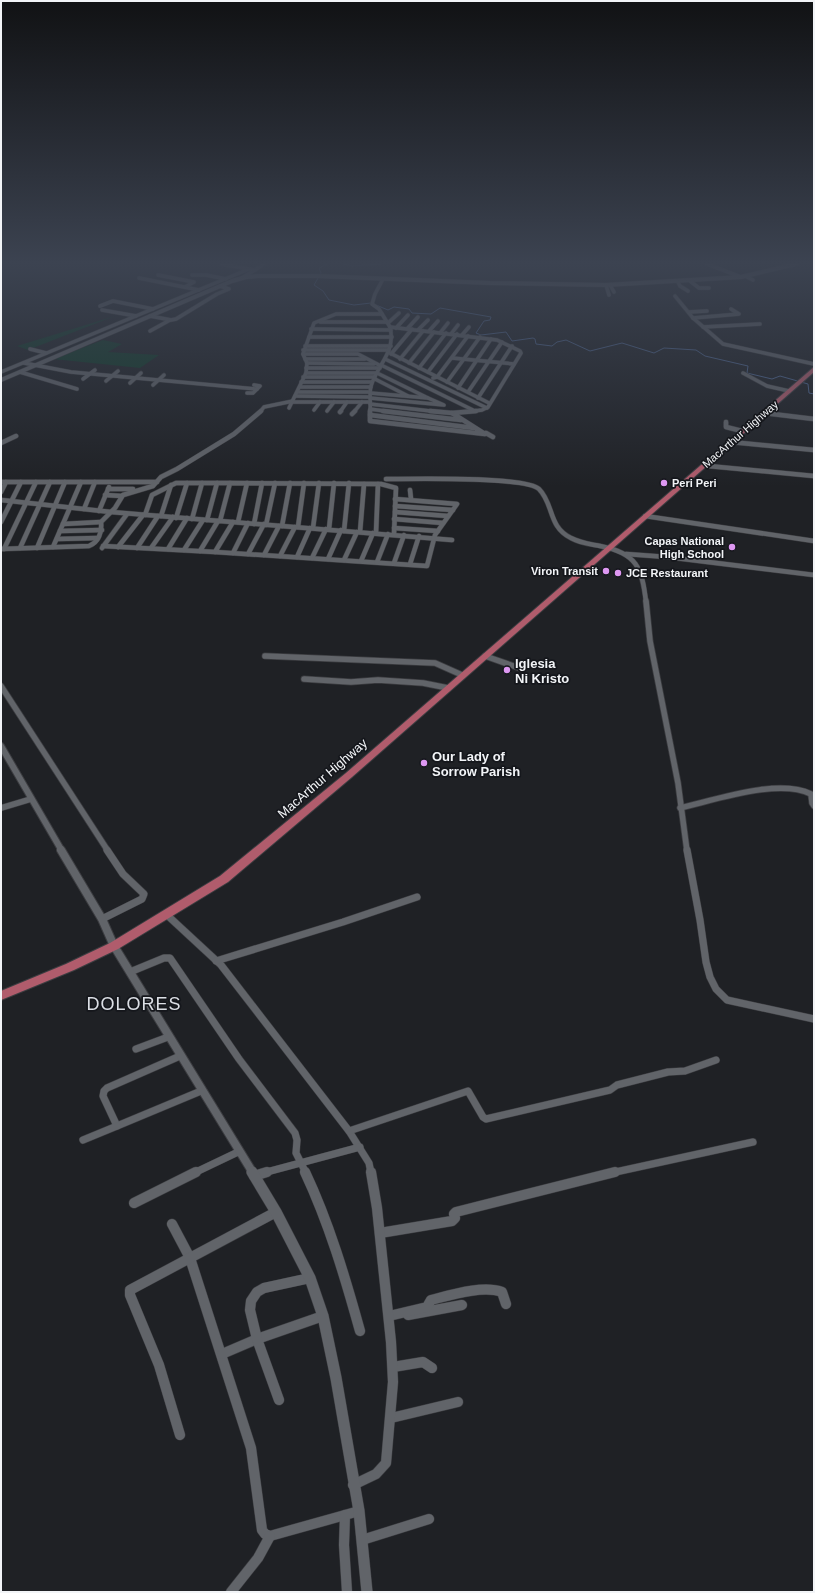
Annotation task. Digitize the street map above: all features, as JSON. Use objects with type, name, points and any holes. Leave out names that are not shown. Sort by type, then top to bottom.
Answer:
[{"type":"highway","name":"MacArthur Highway","points":[[1,996],[70,967],[114,946],[224,879],[257,853],[448,688],[609,546],[814,369]]},
{"type":"highway","points":[[691,476],[701,472],[724,452],[725,447]]},
{"type":"street","points":[[1,380],[99,338]]},
{"type":"street","points":[[289,408],[298,392],[306,370],[307,363],[304,350],[308,338]]},
{"type":"street","points":[[377,338],[392,340]]},
{"type":"street","points":[[403,338],[390,352],[374,379],[370,397],[371,422],[480,434],[486,433]]},
{"type":"street","points":[[400,359],[417,338]]},
{"type":"street","points":[[409,363],[429,338]]},
{"type":"street","points":[[419,368],[442,338]]},
{"type":"street","points":[[428,372],[454,338]]},
{"type":"street","points":[[405,386],[437,377],[466,338]]},
{"type":"street","points":[[447,382],[479,338]]},
{"type":"street","points":[[487,338],[512,346],[521,353],[487,408]]},
{"type":"street","points":[[716,338],[723,344],[814,364]]},
{"type":"street","points":[[1,372],[82,339],[93,341]]},
{"type":"street","points":[[458,388],[491,339]]},
{"type":"street","points":[[307,342],[392,340]]},
{"type":"street","points":[[304,350],[392,340]]},
{"type":"street","points":[[390,352],[392,340]]},
{"type":"street","points":[[468,392],[502,342]]},
{"type":"street","points":[[478,398],[512,346]]},
{"type":"street","points":[[30,349],[46,353]]},
{"type":"street","points":[[304,350],[390,352],[400,359],[489,403]]},
{"type":"street","points":[[304,350],[358,354],[375,364],[474,411]]},
{"type":"street","points":[[452,358],[514,364]]},
{"type":"street","points":[[305,359],[366,359]]},
{"type":"street","points":[[385,359],[487,408]]},
{"type":"street","points":[[24,363],[65,372],[257,389]]},
{"type":"street","points":[[307,363],[375,364]]},
{"type":"street","points":[[306,370],[381,366]]},
{"type":"street","points":[[83,379],[95,370]]},
{"type":"street","points":[[306,370],[377,373],[458,413]]},
{"type":"street","points":[[106,381],[118,371]]},
{"type":"street","points":[[20,372],[77,389]]},
{"type":"street","points":[[130,383],[141,373]]},
{"type":"street","points":[[743,373],[767,386],[789,391]]},
{"type":"street","points":[[153,385],[164,375]]},
{"type":"street","points":[[303,377],[374,379],[411,397]]},
{"type":"street","points":[[177,387],[186,378]]},
{"type":"street","points":[[301,382],[374,379]]},
{"type":"street","points":[[201,389],[210,380]]},
{"type":"street","points":[[224,392],[234,382]]},
{"type":"street","points":[[247,393],[252,393],[260,386],[254,385]]},
{"type":"street","points":[[300,387],[371,387]]},
{"type":"street","points":[[298,392],[370,397],[444,405]]},
{"type":"street","points":[[295,396],[428,398]]},
{"type":"street","points":[[352,414],[362,402],[370,397],[452,413],[487,408]]},
{"type":"street","points":[[105,495],[122,496],[150,487],[162,477],[234,434],[264,407],[292,402],[362,402]]},
{"type":"street","points":[[301,408],[306,402]]},
{"type":"street","points":[[314,410],[320,402]]},
{"type":"street","points":[[327,411],[334,402]]},
{"type":"street","points":[[340,412],[347,402]]},
{"type":"street","points":[[370,409],[464,421]]},
{"type":"street","points":[[452,413],[493,437]]},
{"type":"street","points":[[764,413],[814,419]]},
{"type":"street","points":[[370,415],[477,428]]},
{"type":"street","points":[[726,422],[726,427],[742,431]]},
{"type":"street","points":[[1,444],[16,436]]},
{"type":"street","points":[[731,442],[814,450]]},
{"type":"street","points":[[708,466],[814,476]]},
{"type":"street","points":[[386,479],[484,479],[534,486],[540,489],[559,530],[563,534],[574,540],[609,546],[626,554],[637,565],[640,569],[646,600],[650,640],[677,779],[680,808],[706,966],[717,991],[727,1000],[735,1003],[814,1019]]},
{"type":"street","points":[[1,492],[4,482],[157,482]]},
{"type":"street","points":[[1,522],[21,482]]},
{"type":"street","points":[[2,549],[36,482]]},
{"type":"street","points":[[20,548],[50,482]]},
{"type":"street","points":[[37,548],[65,482]]},
{"type":"street","points":[[53,547],[80,482]]},
{"type":"street","points":[[84,509],[95,482]]},
{"type":"street","points":[[99,511],[110,482]]},
{"type":"street","points":[[118,547],[144,515],[152,495],[176,483],[349,483],[378,484],[396,488],[394,534]]},
{"type":"street","points":[[152,548],[175,517],[188,483]]},
{"type":"street","points":[[168,550],[190,519],[202,483]]},
{"type":"street","points":[[184,550],[205,520],[217,483]]},
{"type":"street","points":[[200,552],[219,521],[230,483]]},
{"type":"street","points":[[215,552],[236,522],[247,483]]},
{"type":"street","points":[[233,553],[251,523],[262,483]]},
{"type":"street","points":[[248,554],[265,524],[275,483]]},
{"type":"street","points":[[264,555],[281,526],[290,483]]},
{"type":"street","points":[[280,556],[296,527],[304,483]]},
{"type":"street","points":[[297,557],[311,528],[319,483]]},
{"type":"street","points":[[312,558],[327,529],[334,483]]},
{"type":"street","points":[[328,559],[342,530],[349,483]]},
{"type":"street","points":[[344,560],[358,532],[364,484]]},
{"type":"street","points":[[361,561],[374,533],[378,484]]},
{"type":"street","points":[[137,548],[160,516],[171,485]]},
{"type":"street","points":[[108,489],[142,489]]},
{"type":"street","points":[[410,490],[411,499]]},
{"type":"street","points":[[425,500],[426,493]]},
{"type":"street","points":[[63,524],[101,522],[116,508],[122,496]]},
{"type":"street","points":[[127,514],[102,547],[152,548],[427,566],[434,538],[457,505],[456,503],[425,500],[395,499]]},
{"type":"street","points":[[1,500],[127,514],[394,534],[452,540]]},
{"type":"street","points":[[395,506],[453,510]]},
{"type":"street","points":[[395,512],[448,516]]},
{"type":"street","points":[[645,516],[814,541]]},
{"type":"street","points":[[394,519],[443,523]]},
{"type":"street","points":[[2,549],[89,546],[94,544],[102,532],[101,522]]},
{"type":"street","points":[[394,528],[438,531]]},
{"type":"street","points":[[60,531],[102,530]]},
{"type":"street","points":[[377,562],[388,534]]},
{"type":"street","points":[[394,563],[404,535]]},
{"type":"street","points":[[410,564],[419,536]]},
{"type":"street","points":[[57,539],[98,538]]},
{"type":"street","points":[[626,554],[667,557],[814,575]]},
{"type":"street","points":[[265,656],[435,664],[462,675]]},
{"type":"street","points":[[485,656],[522,669]]},
{"type":"street","points":[[304,679],[351,682],[378,680],[423,683],[448,688]]},
{"type":"street","points":[[1,686],[123,874],[144,894],[142,899],[102,919]]},
{"type":"street","points":[[1,746],[102,919],[114,946],[238,1152],[276,1212],[310,1278],[322,1316],[336,1378],[353,1485],[359,1511],[367,1592]]},
{"type":"street","points":[[680,808],[747,793],[781,788],[803,789],[809,792],[811,794],[812,803],[814,806]]},
{"type":"street","points":[[1,808],[31,799]]},
{"type":"street","points":[[216,961],[343,922],[417,897]]},
{"type":"street","points":[[167,915],[216,961],[349,1131],[360,1147],[370,1167],[390,1317],[392,1366],[391,1418],[386,1463],[383,1470],[353,1485]]},
{"type":"street","points":[[130,972],[164,958],[170,958],[239,1059],[295,1133],[297,1140],[295,1149],[318,1200],[343,1271],[360,1331]]},
{"type":"street","points":[[136,1049],[168,1037]]},
{"type":"street","points":[[117,1126],[103,1096],[104,1091],[107,1088],[180,1056]]},
{"type":"street","points":[[349,1131],[468,1092],[483,1117],[486,1119],[610,1090],[617,1085],[668,1072],[685,1070],[716,1060]]},
{"type":"street","points":[[83,1140],[201,1091]]},
{"type":"street","points":[[380,1233],[452,1221],[456,1212],[586,1179],[753,1142]]},
{"type":"street","points":[[254,1176],[360,1147]]},
{"type":"street","points":[[134,1203],[238,1152]]},
{"type":"street","points":[[180,1435],[159,1365],[130,1295],[130,1290],[276,1212]]},
{"type":"street","points":[[172,1224],[190,1258],[251,1448],[262,1530],[265,1534],[270,1536],[359,1511]]},
{"type":"street","points":[[279,1400],[257,1339],[250,1310],[251,1301],[257,1292],[264,1288],[310,1278]]},
{"type":"street","points":[[390,1317],[427,1307],[431,1300],[461,1293],[494,1289],[502,1292],[506,1304]]},
{"type":"street","points":[[390,1317],[462,1305]]},
{"type":"street","points":[[222,1354],[257,1339],[322,1316]]},
{"type":"street","points":[[392,1366],[423,1362],[432,1368]]},
{"type":"street","points":[[391,1418],[458,1402]]},
{"type":"street","points":[[345,1515],[344,1545],[347,1592]]},
{"type":"street","points":[[362,1540],[429,1518]]},
{"type":"street","points":[[231,1592],[258,1558],[270,1536]]},
{"type":"green space","points":[[42,338],[58,338],[28,350],[17,346]]},
{"type":"green space","points":[[103,340],[122,344],[108,352],[159,355],[140,368],[53,359]]},
{"type":"waterway","points":[[510,338],[512,341],[531,338]]},
{"type":"waterway","points":[[534,338],[536,344],[552,346],[557,342],[566,340],[590,351],[622,343],[654,353],[664,348],[696,350],[705,356],[748,366],[747,373],[772,379],[780,376],[808,384],[809,393],[814,394]]},
{"type":"place","name":"Peri Peri","points":[[664,483]]},
{"type":"place","name":"Capas National High School","points":[[732,547]]},
{"type":"place","name":"Viron Transit","points":[[606,571]]},
{"type":"place","name":"JCE Restaurant","points":[[618,573]]},
{"type":"place","name":"Iglesia Ni Kristo","points":[[507,670]]},
{"type":"place","name":"Our Lady of Sorrow Parish","points":[[424,763]]},
{"type":"district","name":"DOLORES","points":[[134,1004]]}]
